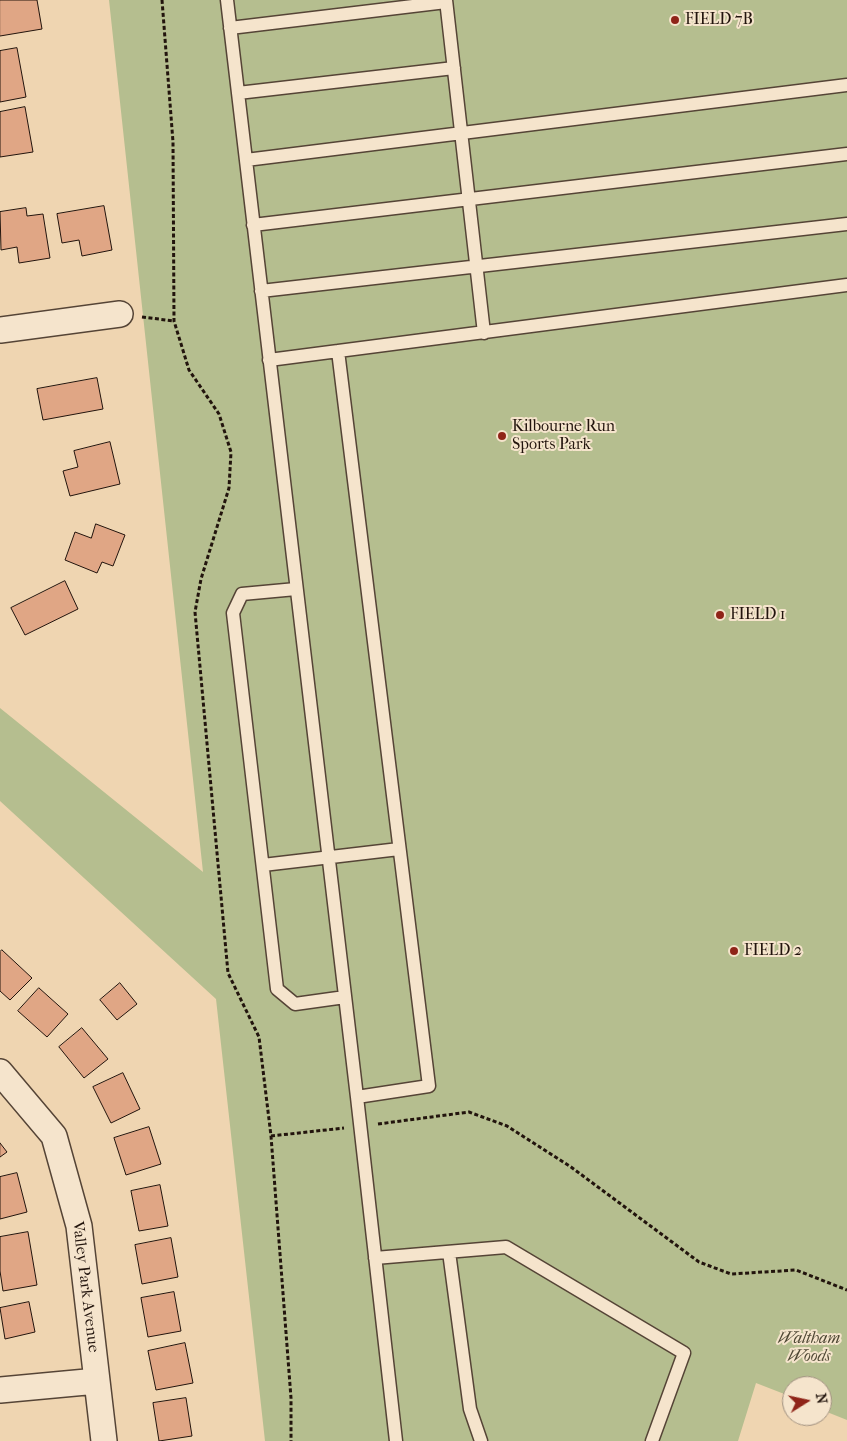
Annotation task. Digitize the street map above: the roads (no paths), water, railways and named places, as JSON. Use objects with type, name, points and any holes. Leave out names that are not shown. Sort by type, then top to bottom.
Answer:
[{"type":"street","points":[[0,330],[120,314]]},
{"type":"street","name":"Valley Park Avenue","points":[[0,1072],[54,1136],[79,1226],[104,1441]]},
{"type":"street","points":[[0,1390],[97,1381]]},
{"type":"lane","points":[[227,0],[396,1441]]},
{"type":"lane","points":[[230,28],[446,1],[484,333]]},
{"type":"lane","points":[[238,93],[454,68]]},
{"type":"lane","points":[[246,160],[847,85]]},
{"type":"lane","points":[[253,225],[847,154]]},
{"type":"lane","points":[[261,291],[847,224]]},
{"type":"lane","points":[[269,360],[847,286]]},
{"type":"lane","points":[[338,351],[429,1086],[357,1097]]},
{"type":"lane","points":[[296,588],[242,594],[233,613],[277,989],[295,1004],[345,997]]},
{"type":"lane","points":[[263,865],[399,849]]},
{"type":"lane","points":[[375,1258],[506,1247],[684,1353],[652,1441]]},
{"type":"lane","points":[[449,1252],[470,1410],[481,1441]]},
{"type":"place","name":"FIELD 7B","points":[[675,20]]},
{"type":"place","name":"Kilbourne Run Sports Park","points":[[502,436]]},
{"type":"place","name":"FIELD 1","points":[[720,615]]},
{"type":"place","name":"FIELD 2","points":[[734,951]]},
{"type":"park label","name":"Waltham Woods","points":[[809,1348]]}]
